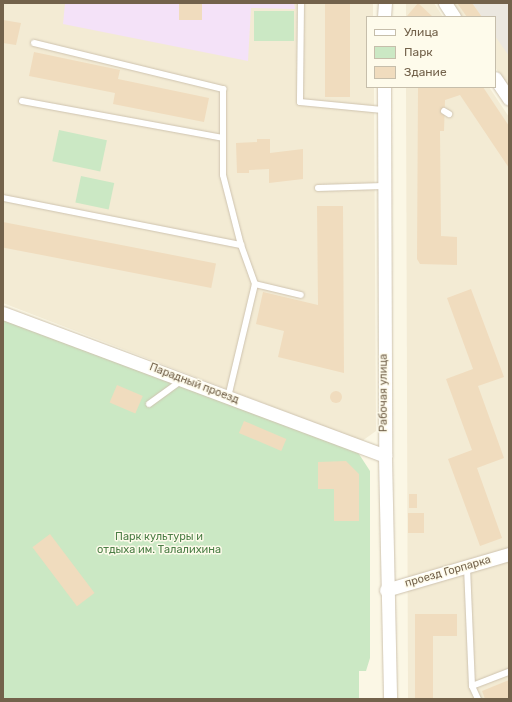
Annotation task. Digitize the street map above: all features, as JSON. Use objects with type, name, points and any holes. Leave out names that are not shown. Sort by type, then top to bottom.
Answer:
[{"type":"street","points":[[384,3],[384,16]]},
{"type":"street","points":[[445,3],[453,16]]},
{"type":"street","points":[[496,80],[509,100]]},
{"type":"street","name":"Рабочая улица","points":[[384,88],[383,186],[386,590],[390,699]]},
{"type":"street","name":"Парадный проезд","points":[[3,313],[385,456]]},
{"type":"street","name":"проезд Горпарка","points":[[386,590],[509,554]]},
{"type":"lane","points":[[300,3],[300,102],[384,110]]},
{"type":"lane","points":[[34,43],[223,89],[223,175],[241,245],[255,284],[228,397]]},
{"type":"lane","points":[[22,101],[223,138]]},
{"type":"lane","points":[[318,188],[383,186]]},
{"type":"lane","points":[[3,198],[241,245]]},
{"type":"lane","points":[[255,284],[301,295]]},
{"type":"lane","points":[[149,404],[182,380]]},
{"type":"lane","points":[[467,567],[472,686],[478,699]]},
{"type":"lane","points":[[472,686],[509,672]]},
{"type":"shaded area","points":[[3,3],[373,3],[373,16],[366,16],[366,88],[374,88],[376,431],[362,441],[3,303]]},
{"type":"shaded area","points":[[65,3],[294,3],[295,9],[251,8],[248,61],[63,24]]},
{"type":"shaded area","points":[[406,3],[434,3],[442,16],[406,16]]},
{"type":"shaded area","points":[[452,3],[509,3],[509,88],[496,68],[496,16],[460,16]]},
{"type":"shaded area","points":[[472,3],[509,3],[509,56],[496,37],[496,16],[481,16]]},
{"type":"shaded area","points":[[406,88],[490,88],[509,117],[509,699],[408,699]]},
{"type":"green space","points":[[254,11],[294,11],[294,41],[254,41]]},
{"type":"green space","points":[[59,130],[107,140],[100,171],[52,161]]},
{"type":"green space","points":[[81,176],[114,183],[109,209],[75,202]]},
{"type":"green space","name":"Парк культуры и отдыха им. Талалихина","points":[[3,319],[357,451],[370,471],[370,658],[366,671],[359,671],[359,699],[3,699]]},
{"type":"building","points":[[179,3],[202,3],[202,20],[179,20]]},
{"type":"building","points":[[325,3],[350,3],[350,97],[325,97]]},
{"type":"building","points":[[418,3],[432,16],[407,16]]},
{"type":"building","points":[[457,3],[472,3],[481,16],[466,16]]},
{"type":"building","points":[[3,20],[21,23],[16,45],[3,43]]},
{"type":"building","points":[[34,52],[120,70],[118,79],[209,98],[204,122],[113,104],[115,93],[29,76]]},
{"type":"building","points":[[418,88],[484,88],[509,126],[509,168],[460,95],[445,100],[444,131],[440,131],[441,236],[457,237],[457,265],[420,264],[417,259]]},
{"type":"building","points":[[257,139],[270,139],[270,153],[303,149],[303,179],[269,183],[269,169],[249,170],[249,173],[237,173],[236,143],[257,142]]},
{"type":"building","points":[[317,206],[343,206],[344,373],[278,357],[284,331],[256,324],[263,292],[318,305]]},
{"type":"building","points":[[3,222],[216,263],[211,288],[3,247]]},
{"type":"building","points":[[471,289],[504,377],[478,386],[504,458],[477,468],[502,538],[480,546],[448,459],[472,450],[446,379],[473,369],[447,298]]},
{"type":"building","points":[[117,385],[143,396],[135,413],[110,402]]},
{"type":"building","points":[[334,391],[338,391],[342,397],[338,403],[334,403],[330,399],[330,395]]},
{"type":"building","points":[[244,421],[286,439],[281,451],[239,433]]},
{"type":"building","points":[[346,461],[359,474],[359,521],[334,521],[334,489],[318,489],[318,462]]},
{"type":"building","points":[[409,494],[417,494],[417,508],[409,508]]},
{"type":"building","points":[[408,513],[424,513],[424,533],[408,533]]},
{"type":"building","points":[[50,534],[95,593],[77,606],[32,547]]},
{"type":"building","points":[[415,614],[457,614],[457,636],[433,636],[433,699],[415,699]]},
{"type":"building","points":[[509,680],[509,699],[485,699],[482,691]]}]
